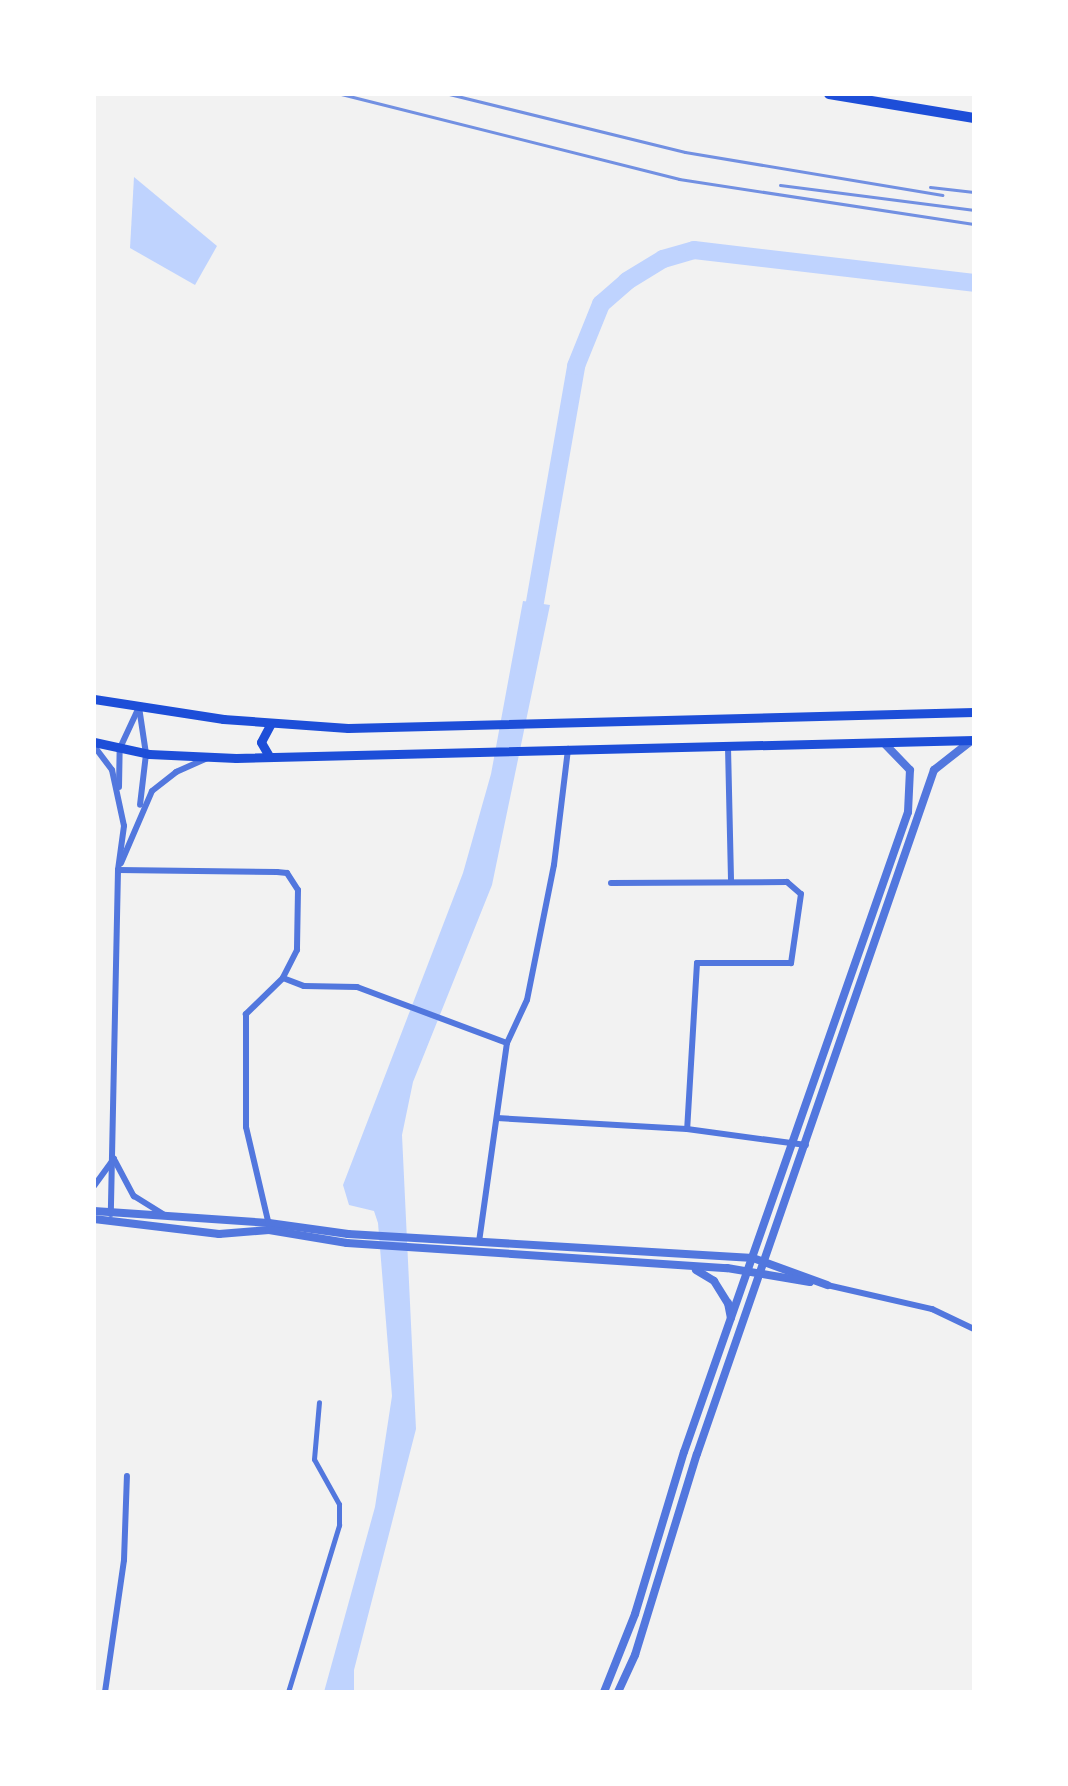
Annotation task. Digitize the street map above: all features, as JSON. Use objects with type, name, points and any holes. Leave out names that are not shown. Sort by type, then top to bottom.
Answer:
[{"type":"highway","points":[[829,94],[974,118]]},
{"type":"main road","points":[[94,699],[271,723],[476,726],[974,712]]},
{"type":"main road","points":[[269,756],[261,742],[271,723]]},
{"type":"main road","points":[[94,744],[146,754],[208,757],[973,740]]},
{"type":"street","points":[[119,801],[120,748],[139,707]]},
{"type":"street","points":[[118,870],[134,838],[146,754],[139,707]]},
{"type":"street","points":[[618,1692],[635,1655],[697,1454],[934,770],[973,740]]},
{"type":"street","points":[[604,1692],[635,1614],[731,1320],[911,799],[910,770],[884,743]]},
{"type":"street","points":[[94,744],[112,770],[124,826],[118,870],[111,1215]]},
{"type":"street","points":[[728,747],[731,882]]},
{"type":"street","points":[[479,1242],[507,1043],[527,1000],[554,865],[568,749]]},
{"type":"street","points":[[138,816],[165,779],[208,757]]},
{"type":"street","points":[[118,870],[287,873],[298,890],[300,932],[283,978],[246,1014],[246,1127],[269,1227]]},
{"type":"street","points":[[611,883],[787,882],[796,887],[802,900],[796,952],[791,963],[697,963],[687,1129]]},
{"type":"street","points":[[283,978],[304,986],[357,987],[507,1043]]},
{"type":"street","points":[[497,1118],[687,1129],[794,1140],[806,1145]]},
{"type":"street","points":[[94,1186],[114,1158]]},
{"type":"street","points":[[114,1158],[134,1196],[168,1216]]},
{"type":"street","points":[[94,1211],[219,1234],[269,1227],[347,1243],[748,1271],[932,1309],[974,1329]]},
{"type":"street","points":[[94,1219],[111,1215],[168,1216],[439,1240],[753,1258],[766,1260],[827,1285]]},
{"type":"street","points":[[688,1267],[714,1281],[728,1303],[731,1320]]},
{"type":"street","points":[[288,1692],[339,1525],[339,1504],[314,1459],[319,1402]]},
{"type":"street","points":[[105,1692],[124,1560],[127,1476]]},
{"type":"water","points":[[134,177],[217,246],[195,285],[130,248]]},
{"type":"water","points":[[523,601],[550,605],[492,885],[413,1082],[402,1135],[416,1429],[354,1670],[354,1692],[324,1692],[375,1507],[392,1396],[378,1223],[374,1211],[349,1205],[343,1185],[463,873],[491,774]]},
{"type":"waterway","points":[[531,625],[576,366],[601,304],[627,281],[663,259],[694,250],[974,283]]},
{"type":"railway","points":[[341,94],[679,179],[974,224]]},
{"type":"railway","points":[[449,94],[685,152],[942,195]]},
{"type":"railway","points":[[780,185],[974,210]]},
{"type":"railway","points":[[930,187],[974,192]]}]
